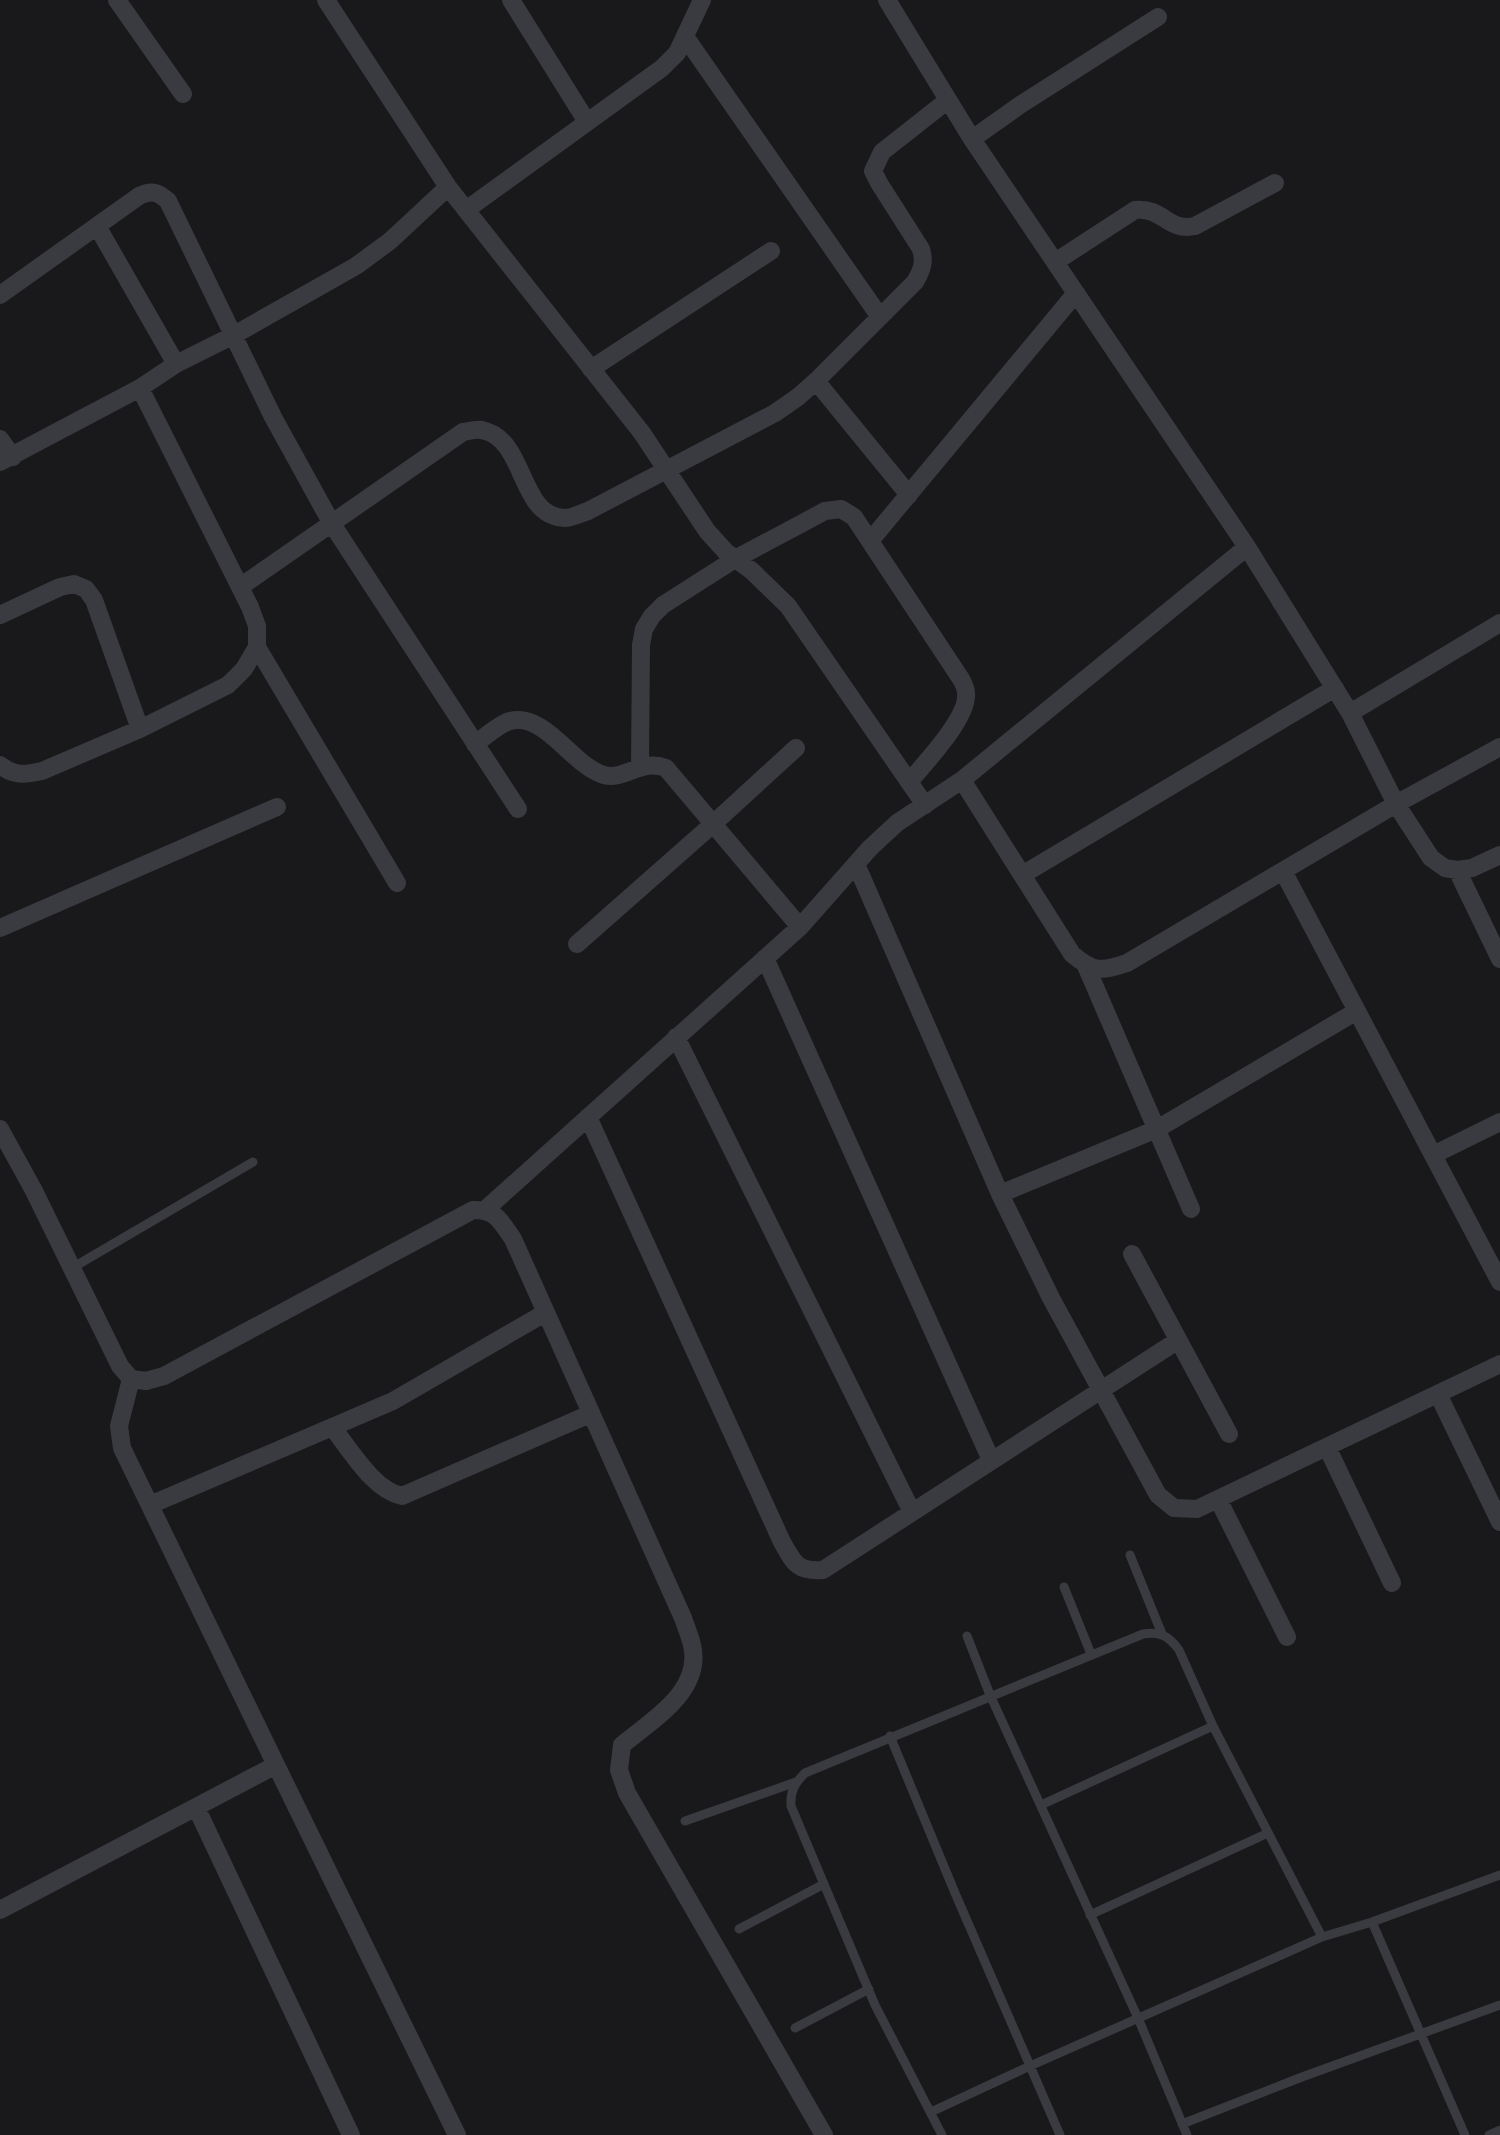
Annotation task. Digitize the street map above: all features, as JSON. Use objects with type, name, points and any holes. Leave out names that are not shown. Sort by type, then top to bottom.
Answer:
[{"type":"street","points":[[117,0],[183,94]]},
{"type":"street","points":[[326,0],[448,187],[642,433],[707,531],[726,552],[774,590],[788,606],[925,805]]},
{"type":"street","points":[[511,0],[587,122]]},
{"type":"street","points":[[466,210],[662,68],[677,53],[686,38],[702,0]]},
{"type":"street","points":[[887,0],[972,139],[1247,547],[1350,713],[1396,804],[1431,858],[1445,868],[1457,870],[1472,868],[1500,855]]},
{"type":"street","points":[[972,139],[1020,105],[1158,17]]},
{"type":"street","points":[[686,38],[880,317]]},
{"type":"street","points":[[240,587],[463,432],[481,429],[497,436],[512,454],[535,501],[550,514],[566,518],[588,512],[774,413],[816,381],[915,282],[922,269],[924,258],[921,249],[873,171],[882,152],[948,100]]},
{"type":"street","points":[[1055,262],[1135,210],[1147,209],[1159,214],[1174,226],[1185,228],[1195,226],[1275,183]]},
{"type":"street","points":[[0,439],[7,459],[140,388],[176,364],[234,335],[349,271],[373,255],[448,187]]},
{"type":"street","points":[[0,295],[139,196],[150,191],[160,193],[174,210],[273,417],[332,524],[518,809]]},
{"type":"street","points":[[97,226],[176,364]]},
{"type":"street","points":[[591,369],[771,251]]},
{"type":"street","points":[[870,541],[1076,293]]},
{"type":"street","points":[[816,381],[909,495]]},
{"type":"street","points":[[0,765],[9,772],[26,775],[42,771],[140,729],[228,685],[244,669],[257,647],[257,626],[240,587],[140,388]]},
{"type":"street","points":[[640,766],[641,645],[644,629],[652,616],[663,605],[735,559],[825,511],[841,509],[854,517],[961,679],[966,693],[964,708],[955,724],[909,782]]},
{"type":"street","points":[[0,1129],[33,1189],[120,1366],[131,1379],[146,1381],[164,1376],[370,1267],[456,1218],[473,1210],[486,1209],[800,927],[870,848],[897,824],[962,780],[1247,547]]},
{"type":"street","points":[[0,615],[60,587],[74,584],[86,590],[94,600],[140,729]]},
{"type":"street","points":[[1350,713],[1500,623]]},
{"type":"street","points":[[257,647],[397,883]]},
{"type":"street","points":[[1022,875],[1335,688]]},
{"type":"street","points":[[475,744],[509,722],[526,720],[540,727],[591,769],[605,776],[640,766],[657,764],[666,768],[800,927]]},
{"type":"street","points":[[1086,966],[1107,970],[1127,963],[1396,804],[1500,747]]},
{"type":"street","points":[[577,944],[796,748]]},
{"type":"street","points":[[962,780],[1072,954],[1086,966],[1191,1209]]},
{"type":"street","points":[[0,928],[277,807]]},
{"type":"street","points":[[856,864],[1000,1194],[1051,1298],[1158,1495],[1174,1508],[1197,1509],[1500,1364]]},
{"type":"street","points":[[1457,870],[1500,959]]},
{"type":"street","points":[[1283,871],[1500,1282]]},
{"type":"street","points":[[765,958],[991,1460]]},
{"type":"street","points":[[1000,1194],[1157,1129],[1357,1011]]},
{"type":"street","points":[[676,1037],[912,1512]]},
{"type":"street","points":[[588,1117],[782,1542],[793,1562],[808,1571],[823,1570],[1177,1341]]},
{"type":"street","points":[[1433,1155],[1500,1122]]},
{"type":"street","points":[[486,1209],[497,1218],[513,1239],[683,1618],[693,1647],[691,1675],[678,1698],[622,1745],[619,1770],[627,1793],[824,2135]]},
{"type":"street","points":[[1132,1254],[1229,1434]]},
{"type":"street","points":[[150,1506],[393,1401],[545,1313]]},
{"type":"street","points":[[131,1379],[118,1426],[122,1448],[457,2135]]},
{"type":"street","points":[[1438,1394],[1500,1521]]},
{"type":"street","points":[[332,1427],[378,1484],[390,1494],[402,1496],[590,1414]]},
{"type":"street","points":[[1327,1447],[1392,1583]]},
{"type":"street","points":[[1218,1499],[1287,1637]]},
{"type":"street","points":[[0,1910],[276,1765]]},
{"type":"street","points":[[196,1808],[351,2135]]},
{"type":"lane","points":[[72,1268],[253,1162]]},
{"type":"lane","points":[[1130,1555],[1162,1634]]},
{"type":"lane","points":[[1064,1587],[1091,1654]]},
{"type":"lane","points":[[942,2135],[869,1989],[791,1806],[790,1795],[796,1782],[805,1773],[1091,1654],[1143,1634],[1154,1632],[1162,1634],[1172,1640],[1179,1650],[1214,1726],[1322,1937]]},
{"type":"lane","points":[[967,1636],[990,1695],[1138,2018],[1187,2135]]},
{"type":"lane","points":[[1041,1805],[1214,1726]]},
{"type":"lane","points":[[890,1736],[1060,2135]]},
{"type":"lane","points":[[685,1821],[796,1782]]},
{"type":"lane","points":[[1090,1915],[1268,1833]]},
{"type":"lane","points":[[932,2112],[1029,2066],[1322,1937],[1372,1922],[1500,1875]]},
{"type":"lane","points":[[739,1929],[824,1884]]},
{"type":"lane","points":[[1372,1922],[1465,2135]]},
{"type":"lane","points":[[795,2028],[869,1989]]},
{"type":"lane","points":[[1182,2124],[1302,2077],[1500,2005]]},
{"type":"lane","points":[[1489,2135],[1500,2130]]}]
